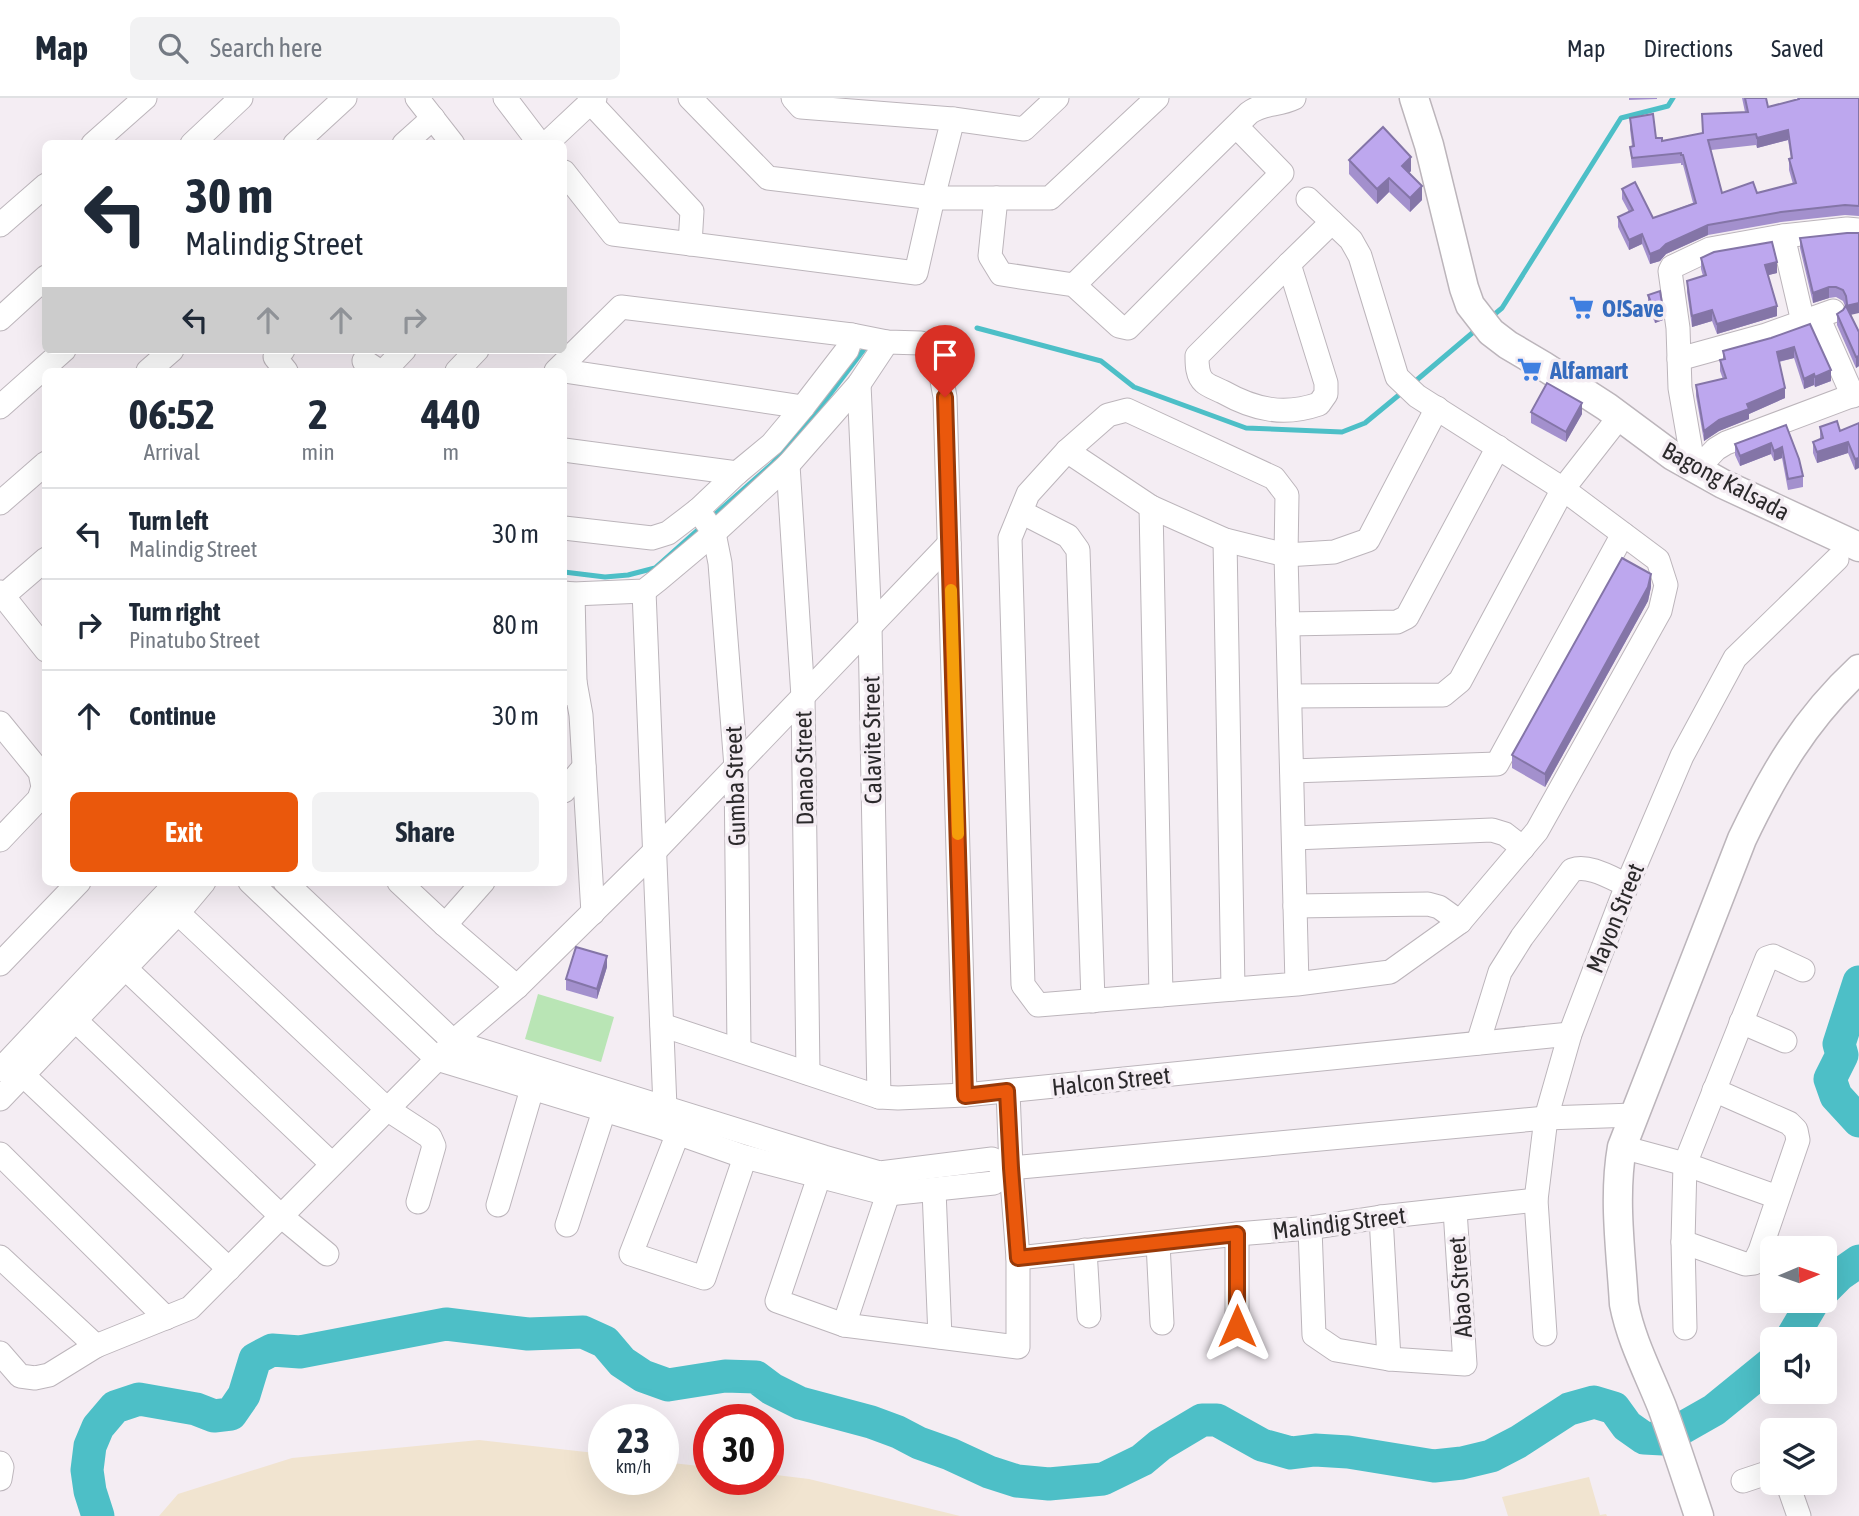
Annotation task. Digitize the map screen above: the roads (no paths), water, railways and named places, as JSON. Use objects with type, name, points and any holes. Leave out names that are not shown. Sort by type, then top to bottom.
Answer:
[{"type":"street","points":[[98,140],[145,98]]},
{"type":"street","points":[[196,140],[241,98]]},
{"type":"street","points":[[299,140],[345,98]]},
{"type":"street","points":[[417,98],[450,140]]},
{"type":"street","points":[[505,98],[537,140]]},
{"type":"street","points":[[690,98],[768,178],[933,198],[1050,198],[1157,98]]},
{"type":"street","points":[[793,98],[801,107],[953,119],[1024,129],[1057,98]]},
{"type":"street","points":[[1074,285],[1256,108],[1294,98]]},
{"type":"street","name":"Bagong Kalsada","points":[[1414,98],[1429,145],[1464,288],[1470,305],[1484,323],[1508,345],[1614,412],[1654,443],[1695,469],[1848,553]]},
{"type":"street","points":[[550,140],[592,100],[692,211],[690,244]]},
{"type":"street","points":[[408,140],[433,118]]},
{"type":"street","points":[[567,176],[613,234],[916,274],[953,119]]},
{"type":"street","points":[[996,198],[990,256],[1001,274],[1074,285],[1119,326],[1128,328],[1282,173],[1237,127]]},
{"type":"street","points":[[0,225],[42,188]]},
{"type":"street","points":[[1297,984],[1286,555],[1287,495],[1275,478],[1126,410],[1108,415],[1067,451],[1028,494],[1010,538],[1023,985],[1038,1005],[1297,984],[1390,972],[1460,922],[1537,831],[1660,611],[1666,584],[1658,560],[1563,489],[1417,396],[1397,377],[1360,256],[1351,240],[1308,199]]},
{"type":"street","points":[[1289,264],[1326,383],[1326,394],[1319,404],[1301,410],[1273,410],[1245,404],[1202,381],[1197,368],[1197,356],[1289,264],[1332,222]]},
{"type":"street","points":[[1695,469],[1680,388],[1678,328],[1670,271],[1672,267],[1710,249],[1783,236],[1859,230]]},
{"type":"street","points":[[1695,469],[1726,443],[1856,394],[1783,236]]},
{"type":"street","points":[[0,319],[42,281]]},
{"type":"street","points":[[562,368],[621,307],[852,335],[887,342],[921,343],[937,353],[945,397],[965,1096]]},
{"type":"street","points":[[1679,359],[1766,335],[1818,316]]},
{"type":"street","points":[[665,1107],[644,591],[707,522],[737,473],[772,444],[803,407],[847,350],[852,335]]},
{"type":"street","points":[[567,528],[652,538],[707,522],[788,464],[859,384],[887,342]]},
{"type":"street","points":[[44,368],[60,354]]},
{"type":"street","points":[[151,368],[167,354]]},
{"type":"street","points":[[376,368],[398,354]]},
{"type":"street","points":[[460,368],[473,354]]},
{"type":"street","points":[[0,407],[42,370]]},
{"type":"street","points":[[567,372],[803,407]]},
{"type":"street","name":"Calavite Street","points":[[859,384],[870,626],[879,1097]]},
{"type":"street","points":[[1067,451],[1151,506],[1225,540],[1286,555],[1334,552],[1368,540],[1437,408]]},
{"type":"street","points":[[1290,696],[1443,695],[1460,681],[1563,489],[1573,453],[1614,412]]},
{"type":"street","points":[[1288,624],[1397,622],[1407,617],[1498,447]]},
{"type":"street","points":[[567,450],[737,473]]},
{"type":"street","name":"Danao Street","points":[[788,464],[803,697],[808,1073]]},
{"type":"street","points":[[0,503],[42,466]]},
{"type":"street","points":[[1151,506],[1161,995]]},
{"type":"street","points":[[1021,512],[1068,536],[1077,550],[1093,1001]]},
{"type":"street","name":"Gumba Street","points":[[707,522],[720,563],[736,767],[739,1050]]},
{"type":"street","points":[[1292,771],[1497,764],[1623,534]]},
{"type":"street","points":[[1225,540],[1233,989]]},
{"type":"street","points":[[0,1353],[20,1376],[35,1378],[49,1375],[96,1346],[190,1308],[454,1042],[517,987],[655,851],[949,544]]},
{"type":"street","name":"Mayon Street","points":[[1545,1334],[1536,1200],[1546,1118],[1570,1034],[1682,756],[1735,658],[1848,553]]},
{"type":"street","points":[[42,562],[1,594],[42,645]]},
{"type":"street","points":[[593,912],[581,715],[569,688],[568,593],[644,591]]},
{"type":"street","points":[[1699,1516],[1662,1407],[1633,1337],[1624,1304],[1618,1194],[1618,1169],[1622,1147],[1742,839],[1756,810],[1802,731],[1859,669]]},
{"type":"street","points":[[0,723],[40,772],[42,782]]},
{"type":"street","points":[[567,787],[584,767]]},
{"type":"street","points":[[0,840],[39,799],[42,790]]},
{"type":"street","points":[[1294,838],[1492,830],[1505,834],[1523,848]]},
{"type":"street","points":[[1478,1043],[1500,972],[1522,937],[1572,870],[1580,867],[1588,869],[1628,885]]},
{"type":"street","points":[[0,964],[75,886]]},
{"type":"street","points":[[0,1070],[173,886]]},
{"type":"street","points":[[0,1099],[201,886]]},
{"type":"street","points":[[254,886],[437,1059],[678,1133],[745,1157],[888,1194],[994,1183],[1011,1168]]},
{"type":"street","points":[[289,886],[454,1042],[880,1173],[992,1159],[1011,1168],[1546,1118],[1634,1115]]},
{"type":"street","points":[[402,886],[517,987]]},
{"type":"street","points":[[445,925],[479,886]]},
{"type":"street","points":[[1295,905],[1428,904],[1439,907],[1460,922]]},
{"type":"street","points":[[178,912],[387,1109],[430,1138],[434,1146],[418,1202]]},
{"type":"street","points":[[1685,1328],[1685,1164],[1767,958],[1773,956],[1803,970]]},
{"type":"street","points":[[125,968],[332,1164]]},
{"type":"street","points":[[75,1020],[281,1216],[327,1254]]},
{"type":"street","points":[[1741,1022],[1785,1041]]},
{"type":"street","name":"Halcon Street","points":[[662,1025],[879,1097],[898,1098],[965,1096],[1570,1034]]},
{"type":"street","points":[[23,1075],[229,1269]]},
{"type":"street","points":[[498,1205],[532,1089]]},
{"type":"street","points":[[1683,1242],[1745,1264],[1754,1263],[1798,1140],[1796,1130],[1789,1123],[1714,1090]]},
{"type":"street","points":[[819,1177],[777,1301],[844,1325],[1018,1347],[1018,1258],[1007,1091]]},
{"type":"street","points":[[567,1225],[604,1111]]},
{"type":"street","points":[[678,1133],[631,1254],[704,1278],[745,1157]]},
{"type":"street","points":[[1622,1147],[1685,1164],[1777,1197]]},
{"type":"street","points":[[0,1154],[166,1318]]},
{"type":"street","points":[[934,1190],[940,1337]]},
{"type":"street","points":[[844,1325],[888,1194]]},
{"type":"street","name":"Malindig Street","points":[[1018,1258],[1310,1228],[1381,1217],[1536,1200]]},
{"type":"street","name":"Abao Street","points":[[1389,1359],[1465,1364],[1455,1210]]},
{"type":"street","points":[[1310,1228],[1314,1335],[1336,1350],[1389,1359],[1381,1217]]},
{"type":"street","points":[[1237,1234],[1237,1326]]},
{"type":"street","points":[[1158,1243],[1163,1323]]},
{"type":"street","points":[[1085,1250],[1089,1316]]},
{"type":"street","points":[[0,1257],[96,1346]]},
{"type":"street","points":[[0,1463],[0,1479]]},
{"type":"street","points":[[1743,1481],[1760,1475]]},
{"type":"street","points":[[1792,1495],[1799,1516]]},
{"type":"waterway","points":[[1490,318],[1502,308],[1621,118],[1668,106],[1673,98]]},
{"type":"waterway","points":[[977,328],[1101,361],[1134,387],[1246,428],[1342,432],[1365,423],[1405,390]]},
{"type":"waterway","points":[[1412,384],[1477,329]]},
{"type":"waterway","points":[[711,518],[773,463],[806,426],[865,348]]},
{"type":"waterway","points":[[567,572],[605,577],[628,575],[655,568],[701,527]]},
{"type":"waterway","points":[[1859,982],[1839,1044],[1842,1055],[1830,1079],[1836,1096],[1859,1121]]},
{"type":"waterway","points":[[1838,1276],[1859,1261]]},
{"type":"waterway","points":[[1798,1327],[1806,1313]]},
{"type":"waterway","points":[[98,1516],[87,1470],[90,1446],[98,1427],[115,1407],[139,1399],[196,1409],[214,1416],[231,1414],[244,1395],[255,1359],[272,1350],[300,1352],[446,1324],[528,1334],[583,1332],[605,1342],[622,1362],[643,1376],[668,1385],[725,1376],[756,1377],[772,1389],[800,1403],[871,1422],[989,1472],[1017,1481],[1049,1484],[1103,1479],[1142,1460],[1160,1445],[1202,1420],[1217,1420],[1262,1445],[1291,1453],[1315,1450],[1348,1452],[1434,1466],[1491,1456],[1569,1409],[1594,1402],[1614,1408],[1627,1426],[1644,1438],[1663,1439],[1714,1410],[1760,1373]]},
{"type":"place","name":"O!Save","points":[[1582,308]]},
{"type":"place","name":"Alfamart","points":[[1530,370]]}]
